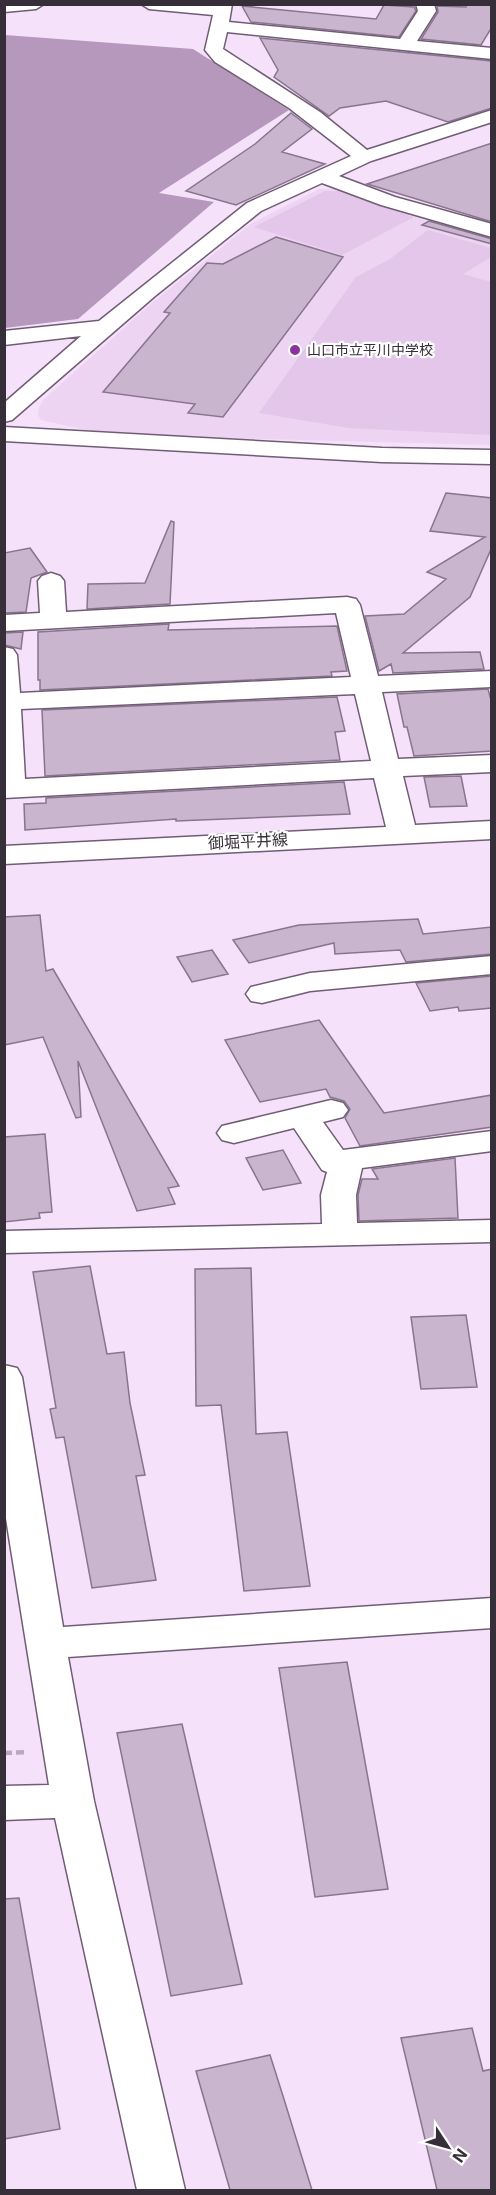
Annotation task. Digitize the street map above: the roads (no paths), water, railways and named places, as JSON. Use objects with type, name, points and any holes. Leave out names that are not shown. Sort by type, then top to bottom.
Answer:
[{"type":"street","points":[[4,7],[36,4]]},
{"type":"street","points":[[149,4],[406,44],[492,54]]},
{"type":"street","points":[[406,44],[427,11],[426,4]]},
{"type":"street","points":[[223,14],[214,50],[220,58],[277,91],[332,127],[364,157]]},
{"type":"street","points":[[4,415],[172,271],[254,207],[364,157],[492,116]]},
{"type":"street","points":[[321,176],[492,231]]},
{"type":"street","points":[[470,225],[492,217]]},
{"type":"street","points":[[4,338],[106,327]]},
{"type":"street","points":[[4,434],[382,455],[492,457]]},
{"type":"street","points":[[51,581],[53,621]]},
{"type":"street","points":[[4,623],[347,605],[402,833]]},
{"type":"street","points":[[4,655],[8,789],[492,764]]},
{"type":"street","points":[[5,702],[492,679]]},
{"type":"street","name":"御堀平井線","points":[[4,855],[492,830]]},
{"type":"street","points":[[261,994],[321,980],[492,965]]},
{"type":"street","points":[[234,1133],[317,1113],[334,1163],[345,1166]]},
{"type":"street","points":[[340,1234],[338,1196],[345,1166],[350,1159],[492,1141]]},
{"type":"street","points":[[4,1242],[492,1231]]},
{"type":"street","points":[[4,1377],[16,1523],[45,1643],[74,1801],[161,2190]]},
{"type":"street","points":[[45,1643],[492,1613]]},
{"type":"street","points":[[4,1803],[74,1801]]},
{"type":"place","name":"山口市立平川中学校","points":[[295,350]]}]
